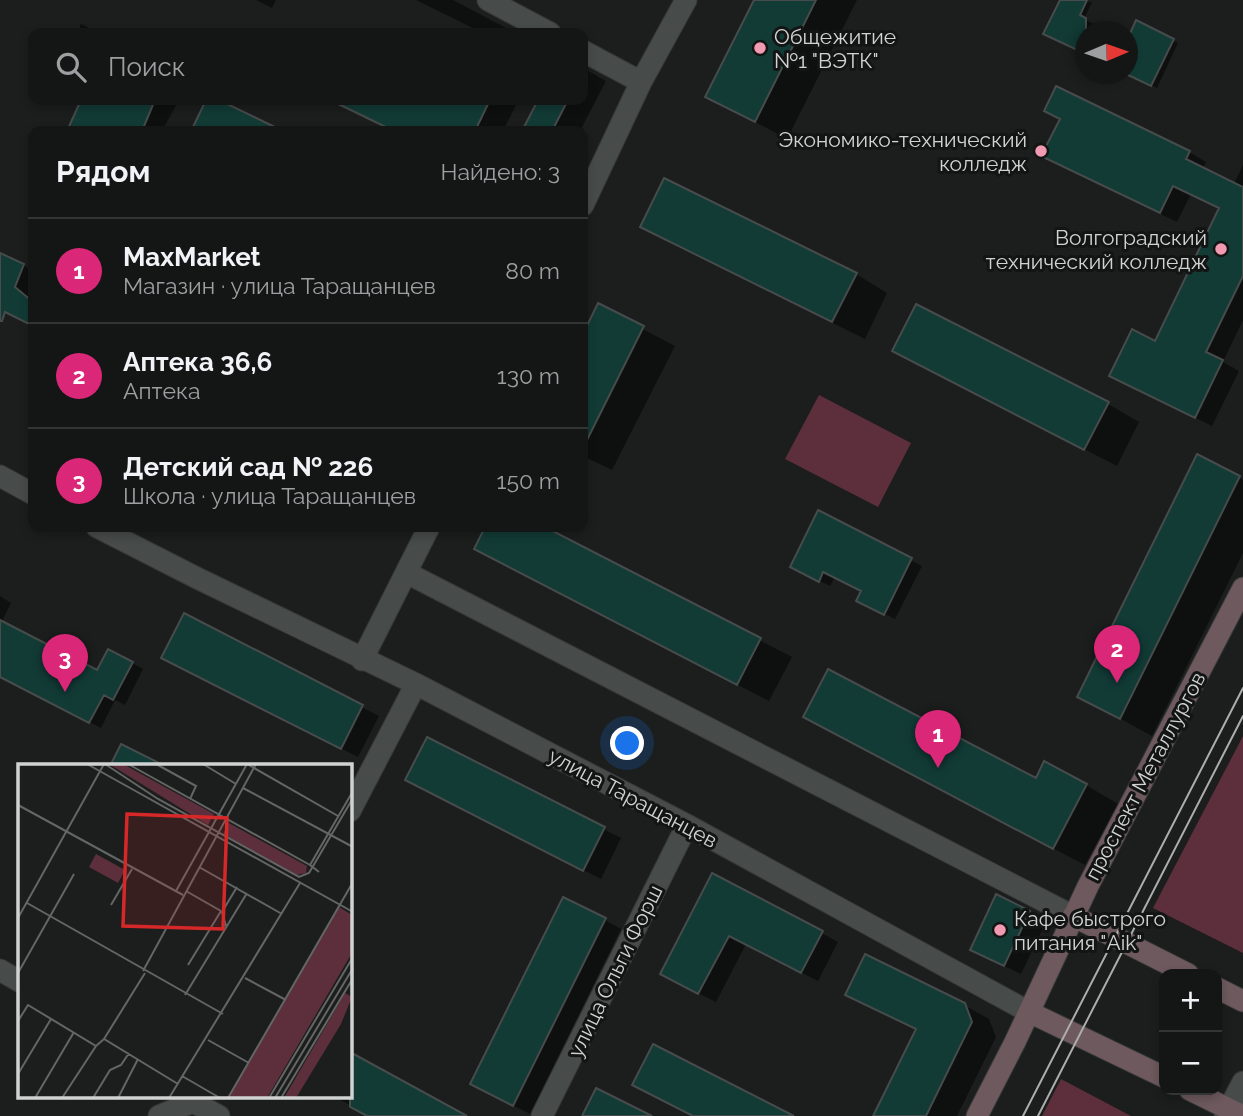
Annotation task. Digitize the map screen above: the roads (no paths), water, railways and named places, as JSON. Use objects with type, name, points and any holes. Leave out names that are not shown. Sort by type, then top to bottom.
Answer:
[{"type":"main road","name":"проспект Металлургов","points":[[977,1116],[1030,1012],[1073,916],[1243,588]]},
{"type":"main road","points":[[1073,916],[1178,969]]},
{"type":"main road","points":[[1222,991],[1243,1001]]},
{"type":"main road","name":"улица Таращанцев","points":[[1030,1012],[1159,1075]]},
{"type":"main road","points":[[1199,1095],[1232,1113]]},
{"type":"street","points":[[488,0],[541,28]]},
{"type":"street","points":[[588,194],[641,82],[686,0]]},
{"type":"street","points":[[588,54],[641,82]]},
{"type":"street","points":[[0,477],[28,491]]},
{"type":"street","name":"улица Таращанцев","points":[[107,532],[362,660],[416,684],[687,825],[1030,1012]]},
{"type":"street","points":[[362,660],[427,532]]},
{"type":"street","points":[[407,573],[1073,916]]},
{"type":"street","points":[[352,807],[416,684]]},
{"type":"street","name":"улица Ольги Форш","points":[[542,1116],[687,825]]},
{"type":"street","points":[[0,970],[18,980]]},
{"type":"street","points":[[1232,1113],[1243,1082]]},
{"type":"street","points":[[159,1116],[196,1100],[219,1116]]},
{"type":"tram line","points":[[1023,1116],[1243,688]]},
{"type":"tram line","points":[[1038,1116],[1243,716]]},
{"type":"place","name":"Общежитие №1 \"ВЭТК\"","points":[[760,48]]},
{"type":"place","name":"Экономико-технический колледж","points":[[1041,151]]},
{"type":"place","name":"Волгоградский технический колледж","points":[[1221,249]]},
{"type":"place","name":"Аптека 36,6","points":[[1117,683]]},
{"type":"place","name":"Детский сад № 226","points":[[65,692]]},
{"type":"place","name":"MaxMarket","points":[[938,768]]},
{"type":"place","name":"Кафе быстрого питания \"Aik\"","points":[[1000,930]]}]
